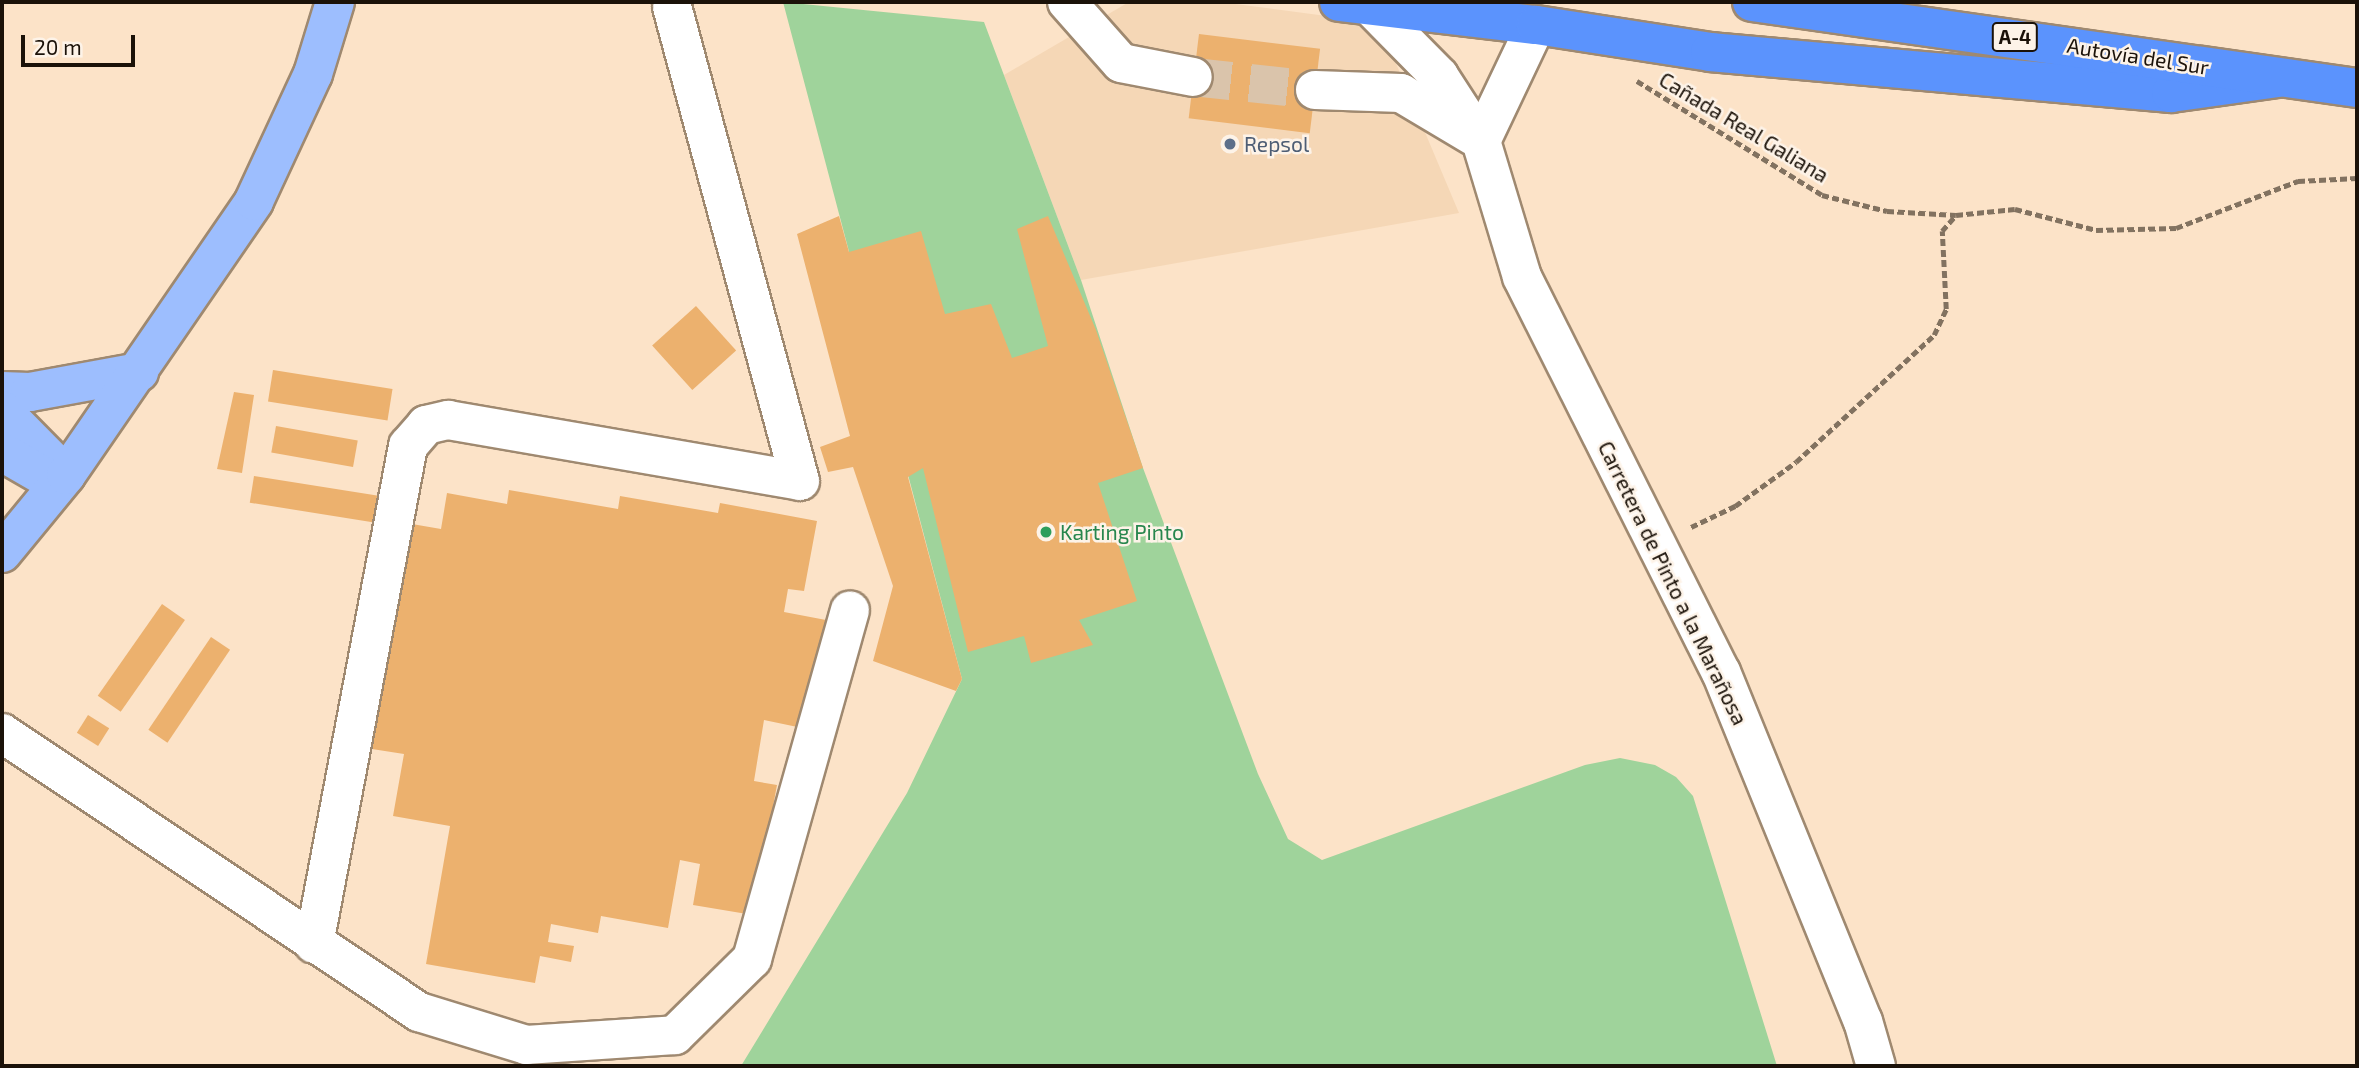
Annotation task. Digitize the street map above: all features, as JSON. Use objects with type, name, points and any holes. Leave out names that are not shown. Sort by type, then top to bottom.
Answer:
[{"type":"highway","name":"Autovía del Sur","points":[[1752,2],[2357,88]]},
{"type":"highway","points":[[1354,4],[1535,24],[1710,52],[2171,93],[2278,78]]},
{"type":"main road","points":[[2,553],[62,480],[139,372],[254,201],[278,155],[313,74],[335,2]]},
{"type":"main road","points":[[2,391],[30,392],[139,372]]},
{"type":"main road","points":[[2,410],[62,480]]},
{"type":"main road","points":[[2,452],[62,480]]},
{"type":"street","points":[[1068,2],[1121,63],[1193,77]]},
{"type":"street","name":"Carretera de Pinto a la Marañosa","points":[[1354,4],[1439,76],[1481,141],[1522,277],[1721,672],[1863,1021],[1876,1066]]},
{"type":"street","points":[[314,944],[408,446],[426,425],[448,420],[800,481],[672,7]]},
{"type":"street","points":[[1315,90],[1401,93],[1481,141],[1535,24]]},
{"type":"street","points":[[2,733],[419,1012],[526,1045],[675,1035],[752,959],[850,610]]},
{"type":"path","name":"Cañada Real Galiana","points":[[1630,77],[1822,195],[1887,211],[1956,215],[2015,209],[2096,230],[2176,228],[2298,181],[2357,178]]},
{"type":"path","points":[[1656,544],[1735,506],[1796,462],[1934,335],[1946,309],[1942,231],[1956,215]]},
{"type":"shaded area","name":"Repsol","points":[[1129,2],[1220,2],[1379,23],[1459,213],[1081,280],[1004,75]]},
{"type":"green space","name":"Karting Pinto","points":[[783,2],[984,22],[1081,280],[1143,468],[1258,774],[1288,839],[1322,860],[1585,765],[1620,758],[1655,765],[1676,777],[1693,796],[1777,1066],[741,1066],[907,793],[962,679]]},
{"type":"building","points":[[1199,34],[1320,49],[1310,133],[1189,118]]},
{"type":"building","points":[[839,216],[849,252],[921,231],[945,314],[991,304],[1012,358],[1048,346],[1017,229],[1048,216],[1096,330],[1143,468],[1098,483],[1137,601],[1079,620],[1093,645],[1031,663],[1024,636],[968,652],[923,468],[908,477],[962,679],[956,691],[873,661],[893,586],[853,467],[828,472],[820,447],[850,436],[797,234]]},
{"type":"building","points":[[696,306],[736,351],[692,390],[652,345]]},
{"type":"building","points":[[273,370],[393,389],[388,421],[268,402]]},
{"type":"building","points":[[234,392],[254,395],[242,473],[217,469]]},
{"type":"building","points":[[276,426],[358,440],[353,467],[271,453]]},
{"type":"building","points":[[254,476],[378,496],[374,522],[250,503]]},
{"type":"building","points":[[509,490],[618,509],[620,496],[718,513],[720,503],[817,521],[804,591],[788,589],[784,612],[826,620],[807,729],[764,720],[754,781],[777,785],[753,915],[693,905],[700,864],[680,860],[668,928],[601,916],[598,933],[551,924],[548,942],[574,946],[571,962],[540,956],[535,983],[426,964],[450,826],[393,816],[404,754],[372,749],[412,524],[441,529],[447,493],[507,504]]},
{"type":"building","points":[[162,604],[185,620],[121,712],[98,696]]},
{"type":"building","points":[[211,637],[230,650],[167,743],[148,730]]},
{"type":"building","points":[[88,715],[109,728],[98,746],[77,733]]},
{"type":"tunnel","points":[[1193,77],[1315,90]]},
{"type":"place","name":"Repsol","points":[[1230,144]]},
{"type":"place","name":"Karting Pinto","points":[[1046,532]]}]
